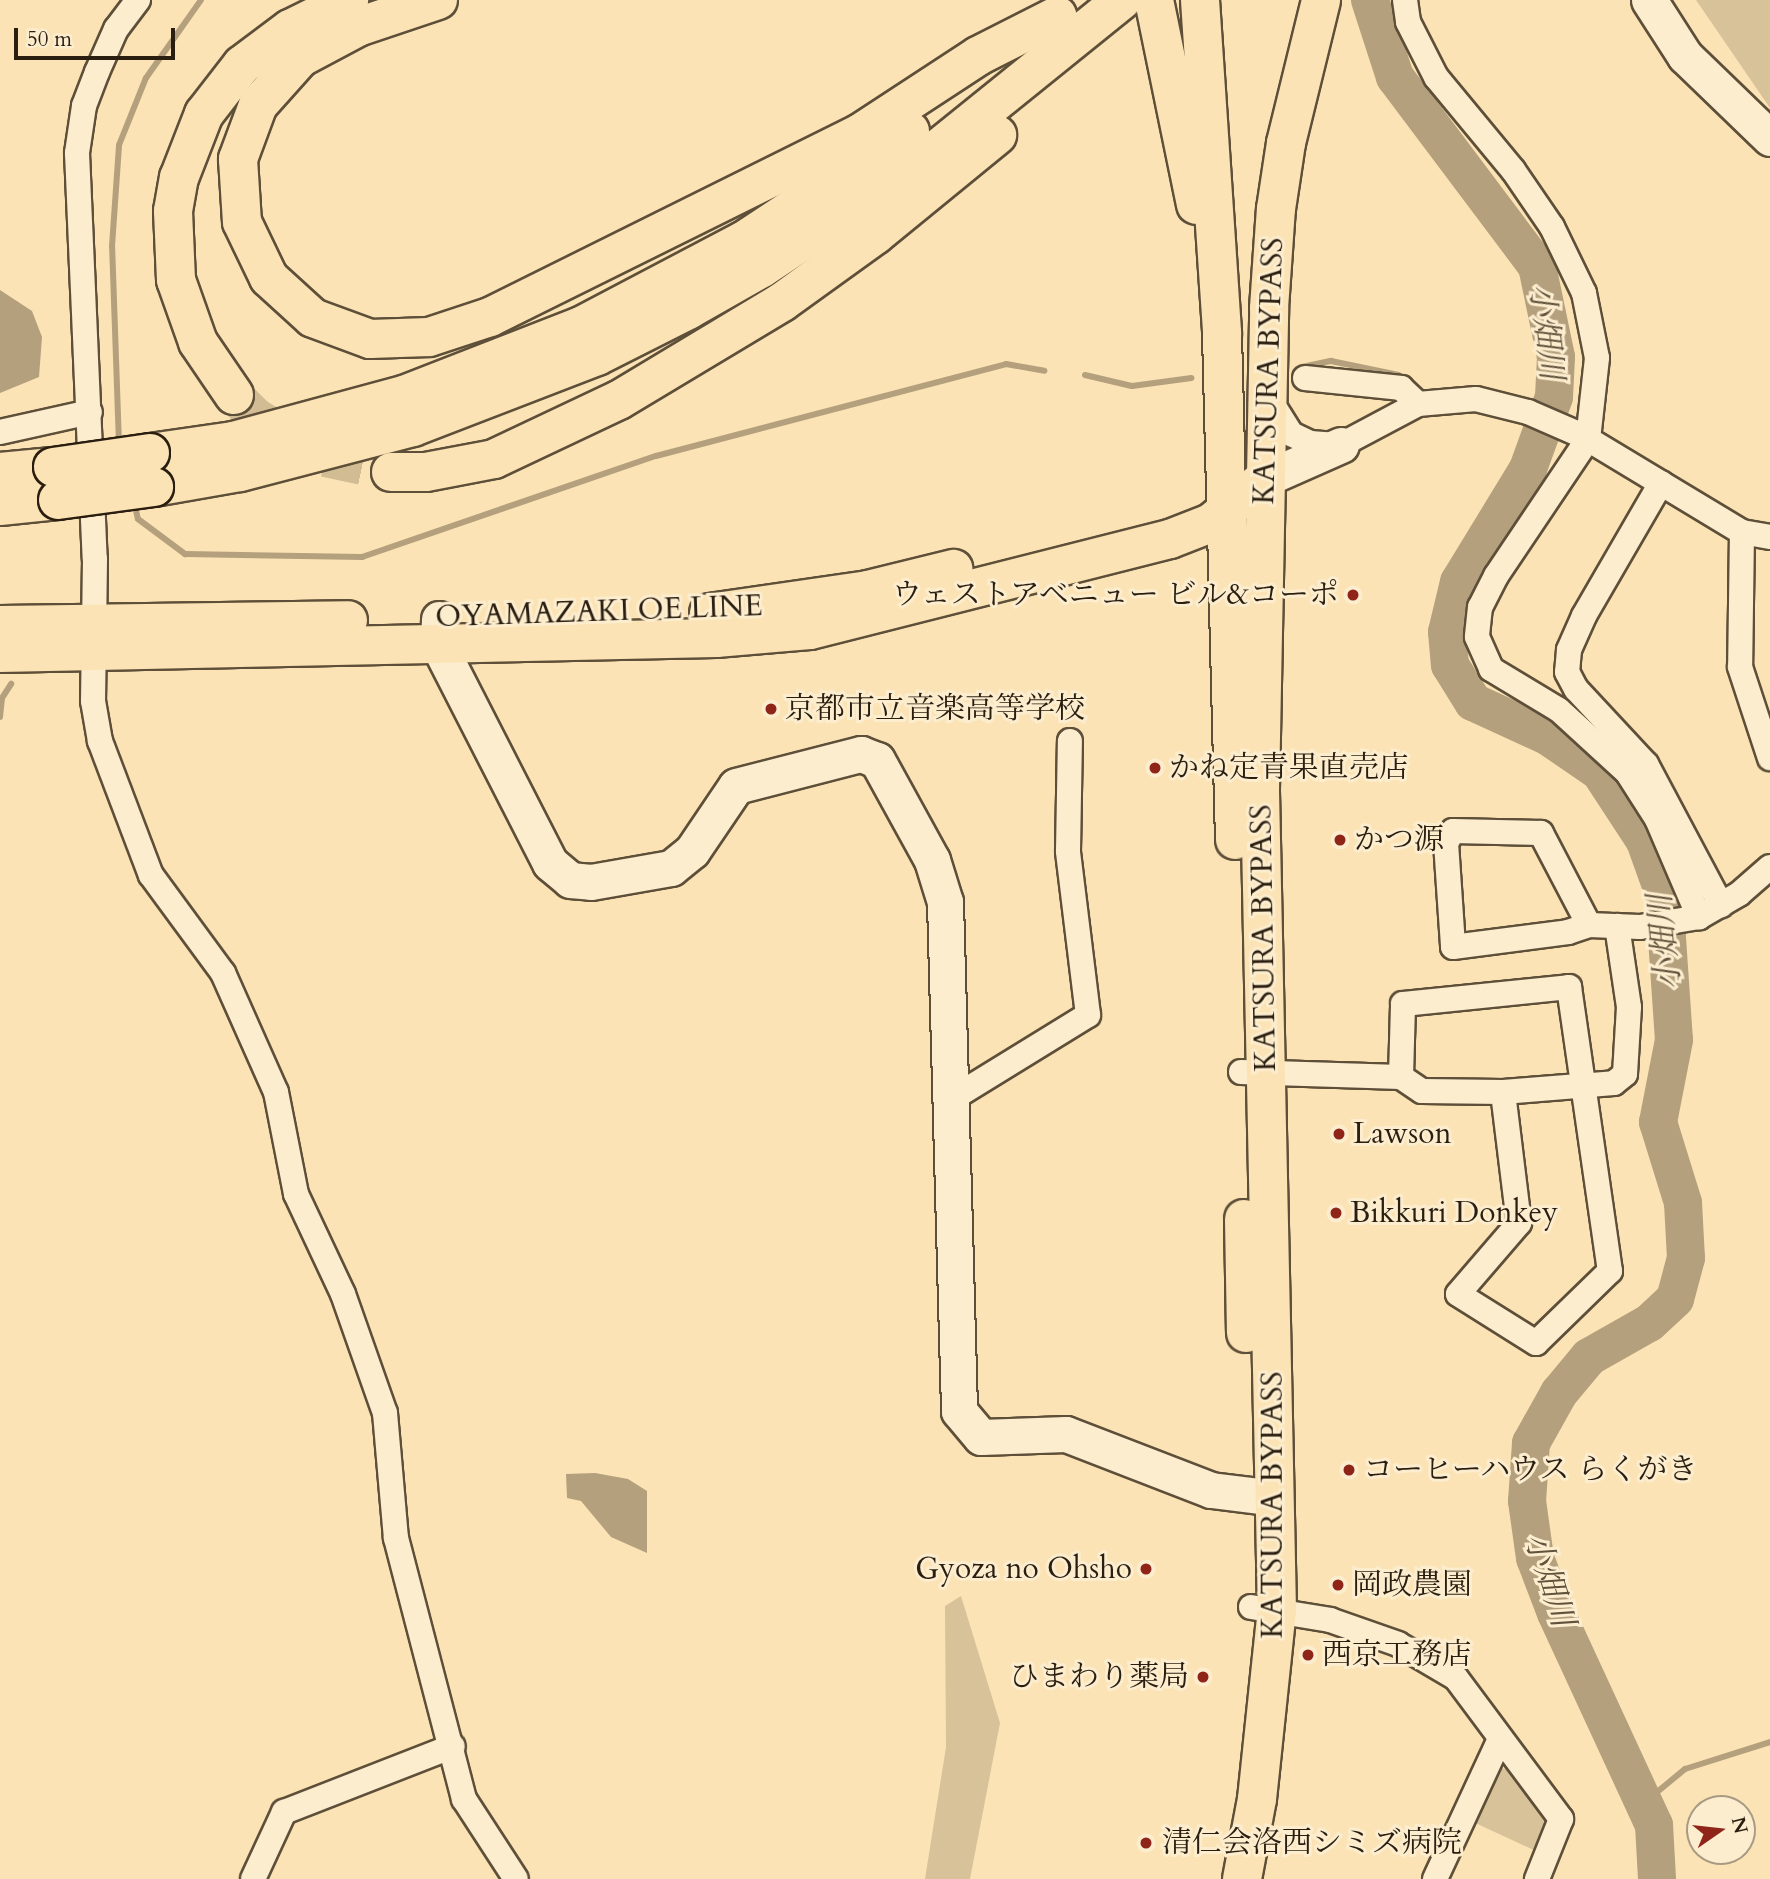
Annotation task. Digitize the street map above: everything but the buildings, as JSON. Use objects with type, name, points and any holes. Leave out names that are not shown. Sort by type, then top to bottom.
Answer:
[{"type":"main road","points":[[234,395],[198,342],[176,280],[173,212],[179,178],[204,114],[242,65],[290,29],[349,0]]},
{"type":"main road","points":[[0,506],[56,484],[152,470],[233,441],[404,395],[581,326],[743,241],[1073,27],[1122,0]]},
{"type":"main road","points":[[434,1],[358,27],[300,58],[258,105],[238,159],[242,222],[269,278],[313,318],[370,339],[429,337],[531,298],[859,134],[978,56],[1073,27],[1136,0]]},
{"type":"main road","points":[[1154,0],[1246,316]]},
{"type":"main road","name":"KATSURA BYPASS","points":[[1200,0],[1246,316],[1267,393],[1239,493],[1264,1609],[1257,1799],[1242,1879]]},
{"type":"main road","points":[[1226,0],[1246,316],[1239,493]]},
{"type":"main road","points":[[1246,316],[1264,191],[1299,0]]},
{"type":"main road","name":"KATSURA BYPASS","points":[[1246,316],[1276,209],[1286,143],[1321,0]]},
{"type":"main road","points":[[391,472],[426,472],[494,459],[569,426],[705,351],[875,235],[1073,27]]},
{"type":"main road","points":[[0,472],[56,484]]},
{"type":"main road","name":"KATSURA BYPASS","points":[[1239,493],[1260,789],[1254,1072]]},
{"type":"main road","name":"OYAMAZAKI OE LINE","points":[[0,625],[95,637],[439,631],[716,638],[810,630],[1170,539],[1239,493]]},
{"type":"main road","name":"OYAMAZAKI OE LINE","points":[[0,653],[95,637]]},
{"type":"main road","name":"KATSURA BYPASS","points":[[1217,1879],[1234,1795],[1264,1609]]},
{"type":"street","points":[[138,0],[117,29],[97,72],[84,106],[78,153],[90,412],[95,637],[93,701],[100,741],[151,875],[223,973],[276,1092],[296,1194],[343,1294],[385,1413],[396,1538],[453,1746],[464,1799],[516,1879]]},
{"type":"street","points":[[1405,0],[1408,22],[1436,77],[1513,170],[1552,227],[1584,293],[1597,358],[1585,437],[1496,576],[1480,607],[1477,637],[1491,669],[1559,710],[1627,772],[1657,820],[1703,914]]},
{"type":"street","points":[[1649,0],[1685,56],[1770,138]]},
{"type":"street","points":[[1305,378],[1401,388],[1418,404]]},
{"type":"street","points":[[1267,393],[1291,434],[1310,443],[1341,445]]},
{"type":"street","points":[[1239,493],[1341,445],[1418,404],[1476,399],[1528,412],[1585,437],[1742,532],[1770,537]]},
{"type":"street","points":[[0,432],[90,412]]},
{"type":"street","points":[[1661,483],[1584,617],[1569,650],[1567,671],[1576,689],[1646,764],[1703,914]]},
{"type":"street","points":[[1742,532],[1740,667],[1770,758]]},
{"type":"street","points":[[439,631],[550,863],[570,880],[591,882],[671,868],[692,851],[736,786],[861,754],[877,760],[932,860],[945,902],[960,1410],[981,1437],[1066,1434],[1211,1490],[1263,1498]]},
{"type":"street","points":[[950,1100],[1088,1015],[1068,851],[1070,741]]},
{"type":"street","points":[[1589,925],[1541,833],[1453,831],[1446,844],[1453,947],[1568,932],[1589,925],[1629,926],[1703,914],[1770,867]]},
{"type":"street","points":[[1254,1072],[1401,1077],[1422,1091],[1503,1092],[1614,1083],[1625,1074],[1629,926]]},
{"type":"street","points":[[1401,1077],[1403,1004],[1569,987],[1610,1271],[1536,1343],[1458,1294],[1519,1223],[1503,1092]]},
{"type":"street","points":[[1264,1609],[1330,1620],[1398,1644],[1456,1678],[1561,1819],[1537,1879]]},
{"type":"street","points":[[1435,1879],[1500,1739]]},
{"type":"street","points":[[253,1879],[284,1812],[453,1746]]},
{"type":"shaded area","points":[[1696,0],[1770,0],[1770,108]]},
{"type":"shaded area","points":[[0,290],[32,311],[42,337],[39,377],[0,393]]},
{"type":"shaded area","points":[[595,1473],[628,1479],[647,1491],[647,1553],[611,1537],[581,1501],[567,1498],[566,1474]]},
{"type":"shaded area","points":[[961,1596],[1000,1723],[970,1879],[925,1879],[946,1747],[945,1606]]},
{"type":"shaded area","points":[[1510,1768],[1544,1808],[1548,1828],[1538,1852],[1471,1821],[1494,1769]]},
{"type":"waterway","points":[[119,444],[112,246],[119,145],[146,78],[201,0]]},
{"type":"waterway","name":"小畑川","points":[[1370,0],[1395,77],[1537,266],[1556,357],[1554,397],[1528,469],[1459,582],[1447,632],[1450,665],[1473,702],[1549,737],[1600,772],[1645,841],[1664,894],[1674,1040],[1658,1122],[1683,1203],[1686,1258],[1675,1299],[1649,1323],[1589,1357],[1559,1393],[1531,1443],[1527,1501],[1535,1558],[1556,1613],[1654,1825],[1657,1879]]},
{"type":"waterway","points":[[1302,367],[1331,361],[1399,375]]},
{"type":"waterway","points":[[134,502],[138,519],[185,554],[362,557],[656,456],[1006,364],[1044,371]]},
{"type":"waterway","points":[[1085,375],[1132,386],[1191,378]]},
{"type":"waterway","points":[[0,717],[2,698],[11,684]]},
{"type":"waterway","points":[[1645,1802],[1685,1769],[1770,1742]]},
{"type":"tunnel","points":[[234,395],[256,417],[325,458],[391,472]]},
{"type":"place","name":"ウェストアベニュー ビル&コーポ","points":[[1353,595]]},
{"type":"place","name":"京都市立音楽高等学校","points":[[771,709]]},
{"type":"place","name":"かね定青果直売店","points":[[1155,768]]},
{"type":"place","name":"かつ源","points":[[1340,840]]},
{"type":"place","name":"Lawson","points":[[1339,1134]]},
{"type":"place","name":"Bikkuri Donkey","points":[[1336,1213]]},
{"type":"place","name":"コーヒーハウス らくがき","points":[[1349,1470]]},
{"type":"place","name":"Gyoza no Ohsho","points":[[1146,1569]]},
{"type":"place","name":"岡政農園","points":[[1338,1585]]},
{"type":"place","name":"西京工務店","points":[[1308,1655]]},
{"type":"place","name":"ひまわり薬局","points":[[1203,1677]]},
{"type":"place","name":"清仁会洛西シミズ病院","points":[[1146,1843]]}]
